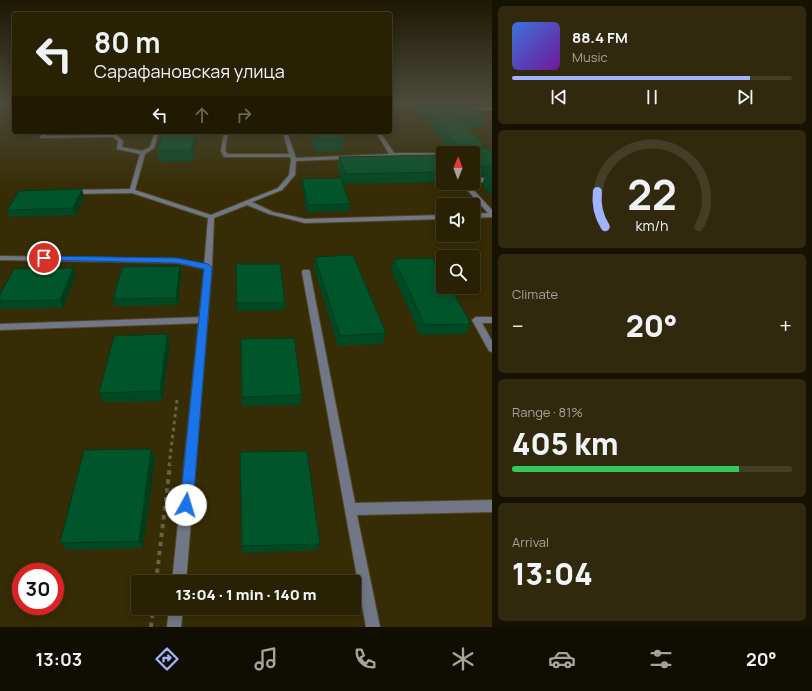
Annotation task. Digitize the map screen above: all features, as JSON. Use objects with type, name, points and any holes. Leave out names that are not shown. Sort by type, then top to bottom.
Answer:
[{"type":"street","points":[[44,134],[42,137],[116,134],[121,141],[119,148],[143,153],[152,148],[156,134]]},
{"type":"street","points":[[226,134],[223,151],[226,156],[293,158],[436,155]]},
{"type":"street","points":[[62,192],[132,191],[211,217],[280,189],[292,176],[293,158],[286,134]]},
{"type":"street","points":[[379,134],[392,155]]},
{"type":"street","points":[[132,191],[143,153]]},
{"type":"street","points":[[480,180],[492,180]]},
{"type":"street","points":[[470,190],[492,214]]},
{"type":"street","points":[[246,202],[272,213],[305,221],[436,217]]},
{"type":"street","points":[[480,215],[492,214]]},
{"type":"street","points":[[179,575],[204,320],[211,217]]},
{"type":"street","points":[[0,258],[177,261],[208,267]]},
{"type":"street","points":[[306,272],[373,627]]},
{"type":"street","points":[[0,327],[204,320]]},
{"type":"street","points":[[492,320],[476,320],[492,349]]},
{"type":"street","points":[[350,509],[492,506]]},
{"type":"street","points":[[174,627],[175,615]]},
{"type":"path","points":[[151,627],[152,615]]},
{"type":"building","points":[[445,131],[471,131],[483,143],[482,147],[492,152],[492,166],[480,166],[480,146],[458,146]]},
{"type":"building","points":[[162,134],[195,134],[191,150],[157,150]]},
{"type":"building","points":[[315,134],[342,134],[344,139],[316,139]]},
{"type":"building","points":[[436,155],[436,172],[346,174],[339,157]]},
{"type":"building","points":[[486,173],[492,173],[492,180]]},
{"type":"building","points":[[341,178],[350,204],[308,205],[302,179]]},
{"type":"building","points":[[82,189],[73,208],[7,210],[19,191]]},
{"type":"building","points":[[353,255],[386,333],[340,336],[315,257]]},
{"type":"building","points":[[433,258],[436,263],[436,294],[454,294],[471,324],[425,325],[394,259]]},
{"type":"building","points":[[236,264],[280,264],[285,303],[237,303]]},
{"type":"building","points":[[180,266],[176,298],[113,299],[122,267]]},
{"type":"building","points":[[73,268],[60,300],[0,301],[0,294],[14,269]]},
{"type":"building","points":[[167,334],[160,391],[99,393],[114,336]]},
{"type":"building","points":[[294,338],[302,395],[242,397],[241,339]]},
{"type":"building","points":[[151,449],[139,541],[60,543],[84,450]]},
{"type":"building","points":[[307,451],[320,544],[242,546],[240,452]]},
{"type":"route","points":[[44,258],[177,261],[208,267],[186,505]]}]
